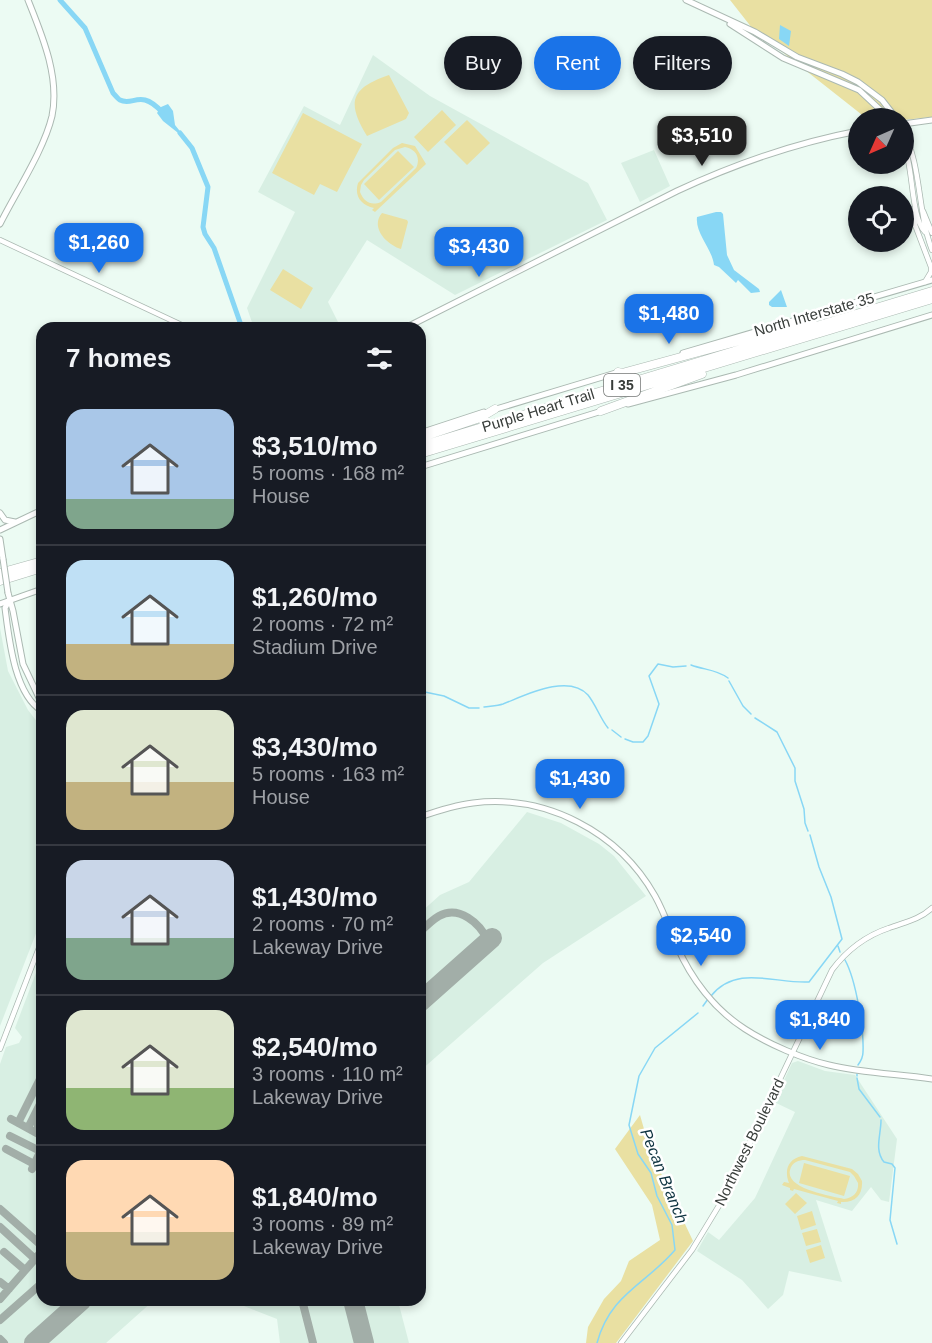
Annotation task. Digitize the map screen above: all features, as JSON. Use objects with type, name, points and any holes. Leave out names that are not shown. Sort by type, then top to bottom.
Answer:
[{"type":"highway","name":"Purple Heart Trail","points":[[426,444],[932,291]]},
{"type":"highway","name":"Purple Heart Trail","points":[[426,452],[932,299]]},
{"type":"highway","points":[[618,372],[622,373],[802,324],[823,324]]},
{"type":"highway","points":[[601,411],[757,355],[761,351]]},
{"type":"highway","points":[[426,436],[480,418],[495,409]]},
{"type":"highway","points":[[0,573],[36,563]]},
{"type":"highway","points":[[0,582],[36,570]]},
{"type":"highway","points":[[0,582],[36,575]]},
{"type":"main road","points":[[0,224],[42,143],[52,108],[50,66],[28,0]]},
{"type":"main road","points":[[686,0],[717,16],[783,58],[842,74],[871,91],[888,108]]},
{"type":"main road","points":[[815,68],[859,90],[878,108]]},
{"type":"main road","points":[[914,122],[932,120]]},
{"type":"main road","points":[[417,322],[669,195],[721,172],[798,144],[848,133]]},
{"type":"main road","name":"North Interstate 35","points":[[426,431],[932,280]]},
{"type":"main road","points":[[426,465],[601,411],[736,375],[932,315]]},
{"type":"main road","points":[[0,513],[5,520],[16,522]]},
{"type":"main road","points":[[0,530],[36,513]]},
{"type":"main road","points":[[0,538],[9,601],[14,611],[23,664],[36,691]]},
{"type":"main road","points":[[6,613],[0,606],[36,592]]},
{"type":"main road","points":[[9,601],[5,608],[10,645],[18,674],[36,708]]},
{"type":"main road","points":[[426,815],[474,803],[511,802],[547,809],[574,820],[595,831],[618,850],[646,880],[661,907],[685,963],[713,1002],[745,1029],[817,1062],[932,1079]]},
{"type":"street","points":[[914,156],[918,202],[932,233]]},
{"type":"street","points":[[913,174],[923,229],[932,250]]},
{"type":"street","points":[[918,202],[914,209],[915,225],[932,267],[924,282]]},
{"type":"street","points":[[0,240],[175,322]]},
{"type":"street","name":"Northwest Boulevard","points":[[621,1343],[692,1250],[712,1218],[731,1183],[827,979],[843,956],[870,935],[914,920],[932,908]]},
{"type":"street","points":[[0,1049],[36,956]]},
{"type":"shaded area","points":[[730,0],[932,0],[932,117],[914,119],[914,108],[853,108],[752,28]]},
{"type":"shaded area","points":[[373,55],[430,96],[588,183],[607,220],[455,295],[367,240],[328,302],[338,322],[252,322],[247,308],[295,212],[258,192],[304,106],[340,125]]},
{"type":"shaded area","points":[[389,75],[409,113],[406,119],[367,136],[356,114],[356,98],[367,85]]},
{"type":"shaded area","points":[[442,110],[456,125],[428,152],[414,137]]},
{"type":"shaded area","points":[[303,113],[362,144],[337,192],[320,184],[314,195],[272,173]]},
{"type":"shaded area","points":[[467,120],[490,143],[467,165],[444,142]]},
{"type":"shaded area","points":[[402,143],[415,146],[426,164],[375,212],[372,210],[374,208],[365,205],[358,196],[358,183],[393,148]],"holes":[[[409,148],[418,157],[416,168],[381,202],[374,204],[366,201],[360,192],[364,180],[395,150]]]},
{"type":"shaded area","points":[[654,150],[670,186],[640,202],[621,163]]},
{"type":"shaded area","points":[[398,151],[414,167],[379,200],[364,184]]},
{"type":"shaded area","points":[[382,213],[407,220],[401,249],[395,247],[381,234],[378,224]]},
{"type":"shaded area","points":[[283,269],[313,288],[301,309],[270,290]]},
{"type":"shaded area","points":[[0,628],[8,671],[28,710],[36,720],[36,933],[0,1026]]},
{"type":"shaded area","points":[[527,812],[561,823],[599,844],[614,856],[646,896],[543,963],[426,1066],[426,908],[440,895],[469,882]]},
{"type":"shaded area","points":[[36,973],[36,1306],[147,1306],[106,1343],[0,1343],[0,1064],[6,1047],[19,1043],[22,1037],[15,1028]]},
{"type":"shaded area","points":[[798,1061],[825,1071],[855,1075],[897,1139],[889,1202],[881,1200],[871,1187],[852,1211],[816,1200],[842,1282],[789,1271],[783,1295],[768,1309],[742,1280],[697,1251],[708,1232],[719,1240],[755,1198],[795,1112],[774,1102],[792,1063]]},
{"type":"shaded area","points":[[640,1115],[650,1150],[693,1241],[616,1343],[586,1343],[588,1327],[604,1299],[621,1281],[629,1261],[660,1240],[652,1205],[615,1149]]},
{"type":"shaded area","points":[[802,1156],[852,1169],[862,1181],[859,1194],[854,1199],[841,1202],[841,1204],[837,1203],[838,1201],[794,1189],[790,1190],[782,1185],[784,1182],[789,1183],[788,1166],[797,1157]],"holes":[[[800,1160],[850,1172],[858,1183],[858,1189],[853,1196],[844,1199],[801,1187],[790,1177],[792,1165]]]},
{"type":"shaded area","points":[[804,1163],[850,1176],[844,1196],[799,1183]]},
{"type":"shaded area","points":[[796,1193],[807,1203],[795,1214],[785,1204]]},
{"type":"shaded area","points":[[812,1211],[816,1225],[801,1230],[797,1216]]},
{"type":"shaded area","points":[[817,1229],[821,1242],[806,1246],[802,1233]]},
{"type":"shaded area","points":[[821,1245],[825,1258],[810,1263],[806,1250]]},
{"type":"shaded area","points":[[244,1306],[399,1306],[409,1343],[280,1343],[277,1319]]},
{"type":"water","points":[[780,25],[791,31],[789,46],[779,39]]},
{"type":"water","points":[[168,104],[173,111],[175,125],[187,140],[163,121],[157,113],[161,107]]},
{"type":"water","points":[[716,212],[723,214],[727,255],[734,270],[760,292],[751,293],[738,280],[736,283],[714,265],[699,229],[697,217]]},
{"type":"water","points":[[781,290],[787,307],[772,307],[769,302]]},
{"type":"waterway","name":"Pecan Branch","points":[[60,0],[85,28],[116,97],[125,102],[148,101],[162,112]]},
{"type":"waterway","name":"Pecan Branch","points":[[180,133],[192,148],[208,187],[203,227],[214,248],[240,322]]},
{"type":"waterway","name":"Pecan Branch","points":[[625,739],[643,742],[648,736],[659,704],[649,676],[658,664],[673,667],[686,666]]},
{"type":"waterway","name":"Pecan Branch","points":[[691,665],[714,671],[728,678]]},
{"type":"waterway","name":"Pecan Branch","points":[[729,681],[743,706],[751,714]]},
{"type":"waterway","name":"Pecan Branch","points":[[484,707],[503,704],[546,688],[569,686],[588,695],[608,728]]},
{"type":"waterway","name":"Pecan Branch","points":[[426,692],[444,696],[469,708],[479,708]]},
{"type":"waterway","name":"Pecan Branch","points":[[755,718],[777,732],[795,768],[795,781],[808,831]]},
{"type":"waterway","name":"Pecan Branch","points":[[612,730],[621,737]]},
{"type":"waterway","name":"Pecan Branch","points":[[711,996],[721,986],[744,978],[809,982],[842,939],[831,897],[810,835]]},
{"type":"waterway","points":[[838,946],[840,952]]},
{"type":"waterway","points":[[845,960],[853,980],[861,1018],[863,1054],[858,1065]]},
{"type":"waterway","name":"Pecan Branch","points":[[703,1006],[708,999]]},
{"type":"waterway","name":"Pecan Branch","points":[[597,1343],[603,1326],[619,1301],[675,1250],[672,1225],[657,1196],[651,1173],[638,1154],[629,1125],[639,1076],[655,1048],[698,1013]]},
{"type":"waterway","points":[[857,1078],[859,1089],[880,1117]]},
{"type":"waterway","points":[[881,1120],[879,1152],[884,1162],[892,1164],[895,1168],[890,1220],[897,1244]]},
{"type":"taxiway","points":[[426,926],[447,913],[461,914],[474,922],[488,941]]},
{"type":"taxiway","points":[[18,1123],[36,1087]]},
{"type":"taxiway","points":[[28,1128],[36,1112]]},
{"type":"taxiway","points":[[11,1119],[36,1133]]},
{"type":"taxiway","points":[[10,1136],[36,1149]]},
{"type":"taxiway","points":[[6,1149],[34,1164]]},
{"type":"taxiway","points":[[32,1169],[36,1161]]},
{"type":"taxiway","points":[[0,1209],[36,1241]]},
{"type":"taxiway","points":[[0,1227],[35,1259]]},
{"type":"taxiway","points":[[4,1252],[25,1270]]},
{"type":"taxiway","points":[[0,1299],[36,1258]]},
{"type":"taxiway","points":[[0,1282],[9,1289]]},
{"type":"taxiway","points":[[0,1320],[36,1288]]},
{"type":"taxiway","points":[[304,1306],[313,1343]]},
{"type":"taxiway","points":[[0,1339],[4,1343]]},
{"type":"runway","points":[[426,997],[492,938]]},
{"type":"runway","points":[[34,1343],[75,1306]]},
{"type":"runway","points":[[355,1306],[364,1343]]}]
